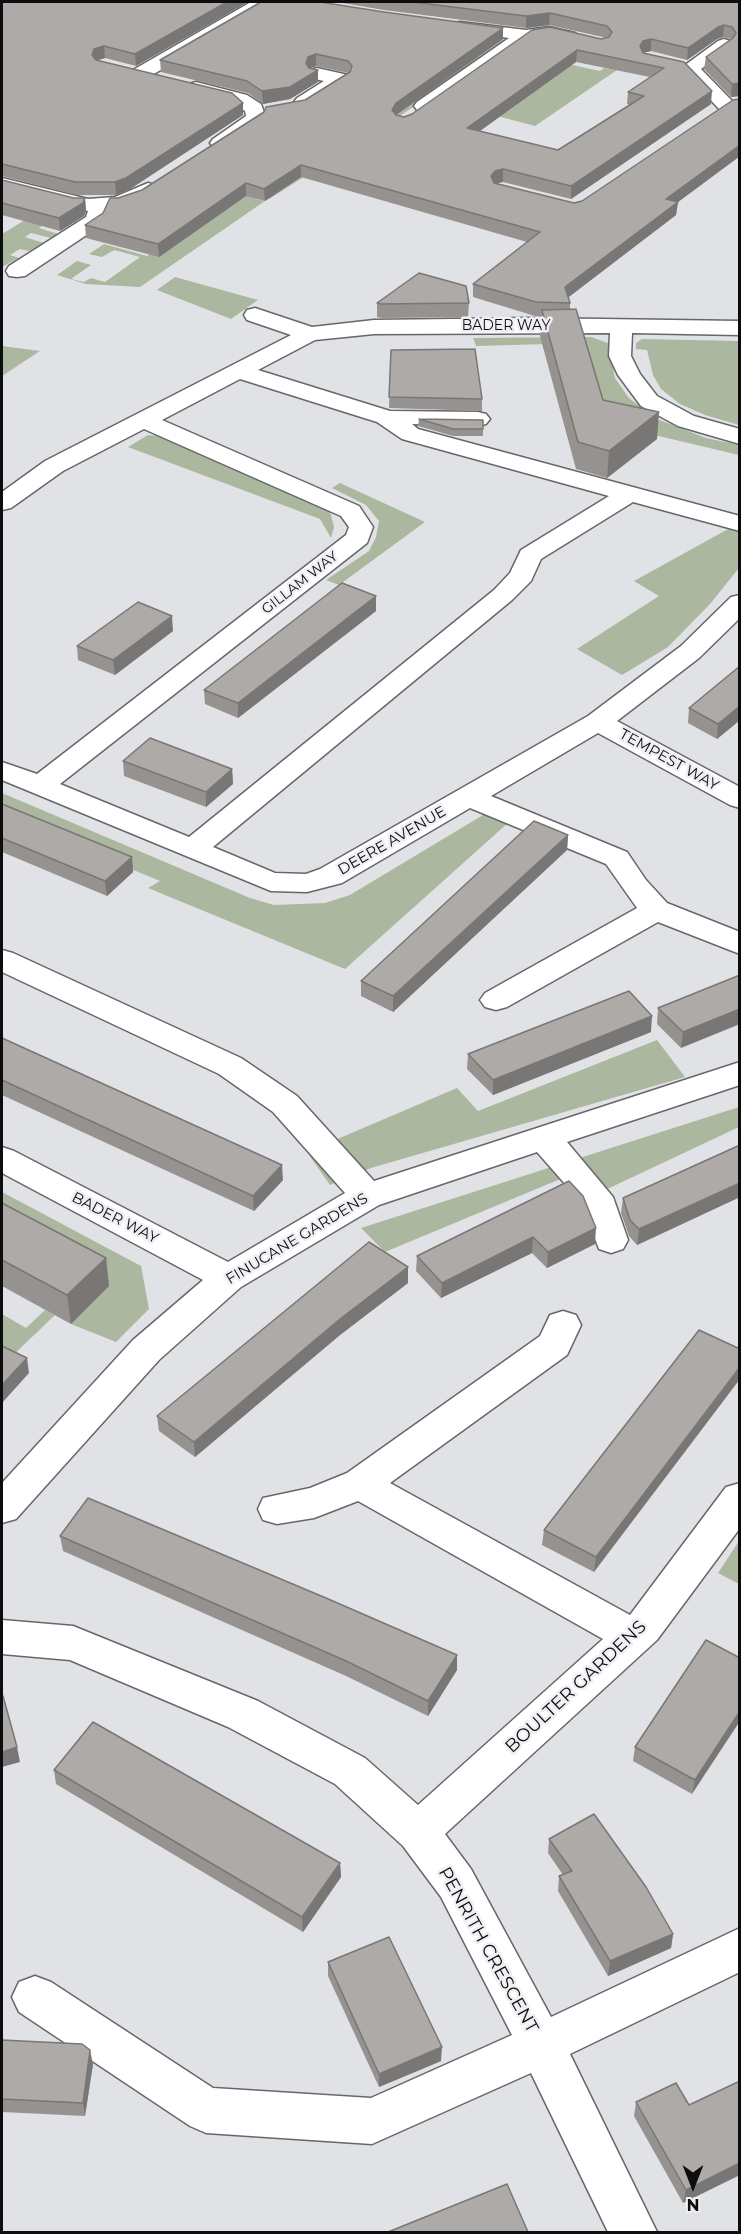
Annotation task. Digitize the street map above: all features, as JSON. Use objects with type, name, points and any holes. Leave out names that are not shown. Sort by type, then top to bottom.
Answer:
[{"type":"street","points":[[199,156],[256,118],[254,108],[240,99],[131,72],[263,2]]},
{"type":"street","points":[[443,25],[526,34],[549,32],[590,42]]},
{"type":"street","points":[[444,114],[417,112],[526,34]]},
{"type":"street","points":[[690,68],[724,45]]},
{"type":"street","points":[[670,64],[690,68],[733,104],[707,118]]},
{"type":"street","points":[[256,113],[297,106],[341,79],[317,74]]},
{"type":"street","points":[[2,184],[76,203],[100,205],[118,203],[135,197],[163,180]]},
{"type":"street","points":[[17,271],[96,220],[100,205]]},
{"type":"street","name":"BADER WAY","points":[[255,315],[310,334]]},
{"type":"street","points":[[621,326],[620,356],[629,375],[649,401],[686,421],[740,437]]},
{"type":"street","name":"BADER WAY","points":[[2,503],[54,466],[310,334],[374,327],[740,328]]},
{"type":"street","points":[[238,371],[385,417],[478,419]]},
{"type":"street","points":[[385,417],[410,434],[740,524]]},
{"type":"street","name":"GILLAM WAY","points":[[40,786],[358,538],[362,527],[350,511],[143,420]]},
{"type":"street","points":[[192,849],[503,595],[522,576],[530,555],[629,494]]},
{"type":"street","name":"DEERE AVENUE","points":[[2,770],[271,882],[307,883],[331,876],[598,722],[690,652],[740,603]]},
{"type":"street","name":"TEMPEST WAY","points":[[598,722],[740,799]]},
{"type":"street","points":[[469,797],[617,858],[634,886],[656,910],[740,944]]},
{"type":"street","points":[[496,1000],[656,910]]},
{"type":"street","points":[[2,960],[230,1066],[285,1104],[367,1196]]},
{"type":"street","name":"FINUCANE GARDENS","points":[[2,1508],[146,1350],[229,1278],[367,1196],[740,1073]]},
{"type":"street","points":[[544,1138],[596,1197],[611,1240]]},
{"type":"street","name":"BADER WAY","points":[[2,1160],[229,1278]]},
{"type":"street","points":[[277,1509],[314,1503],[360,1484],[554,1345],[563,1325]]},
{"type":"street","points":[[360,1484],[633,1636]]},
{"type":"street","name":"BOULTER GARDENS","points":[[418,1832],[643,1628],[740,1498]]},
{"type":"street","name":"PENRITH CRESCENT","points":[[2,1637],[73,1643],[243,1714],[350,1771],[418,1832],[456,1883],[541,2045],[633,2232]]},
{"type":"street","points":[[35,1997],[206,2110],[372,2121],[541,2045],[740,1949]]},
{"type":"green space","points":[[489,37],[503,39],[506,44],[388,124],[269,199],[259,196],[256,199],[265,201],[140,287],[86,284],[57,275],[77,261],[91,265],[71,279],[84,282],[91,278],[105,282],[140,257],[114,250],[102,257],[89,254],[104,244],[147,256],[177,235],[243,198]]},
{"type":"green space","points":[[568,64],[600,71],[604,68],[617,70],[535,126],[471,109],[473,107],[503,114]]},
{"type":"green space","points":[[48,206],[58,216],[77,222],[55,218],[39,228],[58,234],[51,238],[31,233],[25,237],[44,243],[29,251],[20,249],[10,255],[19,258],[2,267],[2,234]]},
{"type":"green space","points":[[175,277],[258,300],[231,319],[157,290]]},
{"type":"green space","points":[[591,337],[608,343],[615,378],[629,398],[657,419],[706,438],[739,445],[739,455],[608,424],[585,343],[476,346],[473,338]]},
{"type":"green space","points":[[642,339],[739,341],[739,425],[705,415],[680,404],[661,389],[653,375],[647,350],[636,349],[636,343]]},
{"type":"green space","points":[[2,346],[40,351],[2,376]]},
{"type":"green space","points":[[148,435],[169,437],[330,511],[334,527],[331,538],[320,519],[128,447]]},
{"type":"green space","points":[[340,483],[425,522],[339,585],[326,580],[369,551],[376,537],[379,521],[366,505],[332,488]]},
{"type":"green space","points":[[739,523],[739,568],[710,604],[668,647],[622,675],[577,649],[659,596],[634,581]]},
{"type":"green space","points":[[2,793],[250,898],[274,905],[325,903],[350,895],[488,812],[509,822],[345,969],[148,888],[160,881],[2,816]]},
{"type":"green space","points":[[657,1040],[685,1077],[371,1168],[330,1185],[307,1152],[457,1088],[478,1111]]},
{"type":"green space","points":[[739,1107],[739,1127],[603,1191],[582,1170],[385,1252],[361,1228]]},
{"type":"green space","points":[[2,1192],[141,1266],[149,1309],[116,1342],[71,1324],[83,1311],[2,1230]]},
{"type":"green space","points":[[45,1310],[55,1315],[8,1360],[2,1356],[2,1314],[26,1328]]},
{"type":"green space","points":[[739,1541],[739,1584],[718,1573]]},
{"type":"building","points":[[2,2],[227,2],[135,54],[104,46],[94,49],[92,55],[96,60],[232,93],[243,103],[126,178],[115,182],[75,182],[2,164]]},
{"type":"building","points":[[261,2],[320,2],[503,28],[396,103],[392,110],[396,115],[404,117],[412,114],[532,30],[550,27],[601,39],[609,37],[612,32],[607,26],[550,13],[526,16],[412,2],[740,2],[740,83],[732,84],[706,57],[733,38],[736,33],[732,27],[724,25],[718,27],[688,48],[651,39],[643,41],[640,46],[643,53],[684,62],[712,91],[571,186],[503,169],[495,171],[491,176],[494,183],[574,203],[582,201],[733,100],[740,99],[740,145],[666,199],[678,202],[565,287],[570,303],[536,302],[473,284],[540,232],[301,165],[264,189],[246,183],[158,244],[85,225],[103,213],[110,198],[118,198],[142,190],[264,112],[266,107],[305,100],[350,72],[352,66],[348,61],[316,54],[308,57],[306,63],[309,68],[318,70],[290,87],[262,91],[247,81],[160,60]],"holes":[[[577,50],[664,68],[628,92],[644,96],[558,150],[467,128]]]},
{"type":"building","points":[[2,180],[74,198],[85,198],[83,203],[59,218],[2,203]]},
{"type":"building","points":[[419,273],[466,286],[469,303],[377,303]]},
{"type":"building","points":[[576,309],[603,400],[659,412],[609,451],[578,442],[542,310]]},
{"type":"building","points":[[475,349],[482,399],[389,397],[391,350]]},
{"type":"building","points":[[419,419],[483,420],[483,429],[453,429]]},
{"type":"building","points":[[342,583],[376,596],[238,703],[204,690]]},
{"type":"building","points":[[138,602],[172,616],[113,660],[77,646]]},
{"type":"building","points":[[740,666],[740,706],[718,724],[689,708]]},
{"type":"building","points":[[150,738],[232,769],[206,792],[123,761]]},
{"type":"building","points":[[2,804],[132,857],[105,881],[2,838]]},
{"type":"building","points":[[534,821],[568,835],[393,996],[361,981]]},
{"type":"building","points":[[740,975],[740,1009],[683,1032],[658,1008]]},
{"type":"building","points":[[629,991],[652,1016],[493,1080],[468,1054]]},
{"type":"building","points":[[2,1038],[282,1165],[253,1196],[2,1080]]},
{"type":"building","points":[[740,1145],[740,1183],[639,1229],[630,1220],[623,1198]]},
{"type":"building","points":[[569,1181],[583,1196],[596,1228],[548,1252],[533,1237],[442,1283],[417,1256]]},
{"type":"building","points":[[2,1203],[106,1258],[67,1295],[2,1260]]},
{"type":"building","points":[[369,1242],[408,1267],[340,1319],[194,1442],[157,1416]]},
{"type":"building","points":[[699,1330],[740,1349],[740,1367],[596,1557],[544,1530]]},
{"type":"building","points":[[2,1346],[27,1358],[2,1385]]},
{"type":"building","points":[[88,1498],[457,1655],[428,1701],[346,1661],[60,1536]]},
{"type":"building","points":[[706,1640],[740,1658],[740,1711],[695,1780],[635,1747]]},
{"type":"building","points":[[2,1696],[17,1747],[2,1752]]},
{"type":"building","points":[[93,1722],[340,1863],[302,1917],[54,1770]]},
{"type":"building","points":[[594,1814],[646,1887],[673,1934],[610,1961],[559,1876],[572,1871],[549,1839]]},
{"type":"building","points":[[389,1937],[442,2047],[379,2074],[328,1962]]},
{"type":"building","points":[[2,2040],[82,2044],[90,2050],[83,2103],[2,2099]]},
{"type":"building","points":[[740,2081],[740,2163],[686,2190],[636,2102],[676,2083],[689,2105]]},
{"type":"building","points":[[507,2184],[528,2232],[388,2232]]}]
